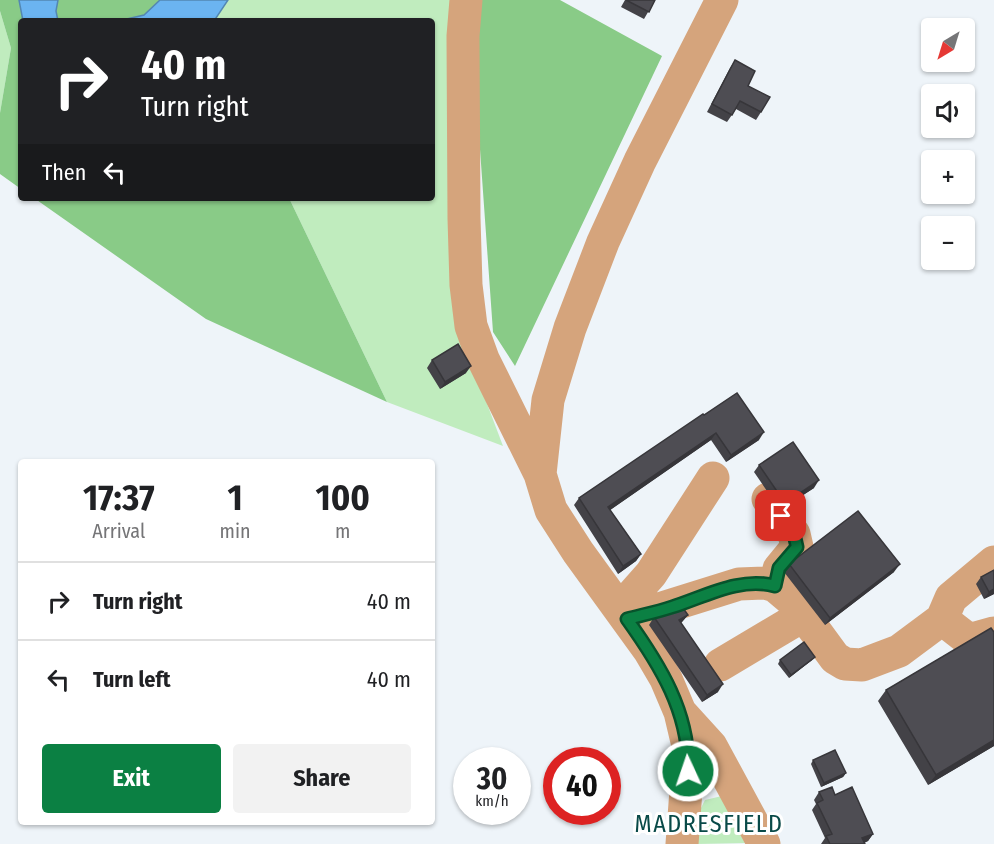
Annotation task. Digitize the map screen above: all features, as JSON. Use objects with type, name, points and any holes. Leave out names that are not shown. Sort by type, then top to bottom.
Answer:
[{"type":"street","points":[[466,0],[463,36],[464,218],[466,285],[471,326],[483,359],[540,474],[551,510],[666,679],[680,712],[689,750],[682,844]]},
{"type":"street","points":[[540,474],[548,399],[570,328],[603,242],[640,161],[722,0]]},
{"type":"street","points":[[623,614],[713,478]]},
{"type":"street","points":[[768,499],[794,534],[797,547],[779,568],[775,586]]},
{"type":"street","points":[[623,614],[670,608],[739,584],[765,583],[775,586],[794,602],[834,658],[845,664],[862,665],[899,651],[942,620],[951,598],[994,562]]},
{"type":"street","points":[[720,665],[804,615]]},
{"type":"street","points":[[942,620],[969,640],[994,633]]},
{"type":"street","points":[[680,712],[711,746],[764,844]]},
{"type":"green space","points":[[0,0],[19,0],[22,18],[18,18],[18,187],[0,174],[0,113],[11,48],[0,11]]},
{"type":"green space","points":[[58,0],[160,0],[144,15],[131,18],[57,18]]},
{"type":"green space","points":[[228,0],[459,0],[455,319],[503,446],[387,402],[290,201],[435,201],[435,18],[216,18]]},
{"type":"green space","points":[[481,0],[560,0],[662,56],[515,366],[493,332],[474,65]]},
{"type":"green space","points":[[0,11],[11,48],[0,113]]},
{"type":"green space","points":[[38,201],[290,201],[387,402],[206,319]]},
{"type":"green space","points":[[722,796],[747,843],[697,844],[695,820],[705,800]]},
{"type":"water","points":[[19,0],[58,0],[57,18],[22,18]]},
{"type":"water","points":[[160,0],[228,0],[216,18],[131,18],[144,15]]},
{"type":"building","points":[[626,0],[655,0],[649,12]]},
{"type":"building","points":[[735,60],[755,71],[748,86],[770,97],[761,112],[740,101],[732,115],[712,104]]},
{"type":"building","points":[[458,344],[471,366],[445,382],[432,360]]},
{"type":"building","points":[[737,393],[764,432],[731,455],[716,433],[608,507],[641,554],[623,566],[579,498]]},
{"type":"building","points":[[793,442],[819,480],[785,503],[759,465]]},
{"type":"building","points":[[858,511],[900,564],[830,618],[789,564]]},
{"type":"building","points":[[994,570],[994,589],[989,592],[981,577]]},
{"type":"building","points":[[678,601],[688,615],[679,620],[723,684],[707,695],[654,617]]},
{"type":"building","points":[[991,628],[994,632],[994,740],[936,775],[886,690]]},
{"type":"building","points":[[804,642],[815,657],[791,675],[780,660]]},
{"type":"building","points":[[835,750],[846,773],[824,783],[813,760]]},
{"type":"building","points":[[832,787],[835,795],[852,787],[873,834],[862,838],[865,844],[830,844],[826,836],[832,834],[817,803],[823,800],[819,792]]},
{"type":"district","name":"MADRESFIELD","points":[[709,824]]},
{"type":"route","points":[[688,771],[689,750],[680,712],[666,679],[627,619],[670,608],[739,584],[765,583],[775,586],[779,568],[797,547],[794,534],[781,516]]}]
